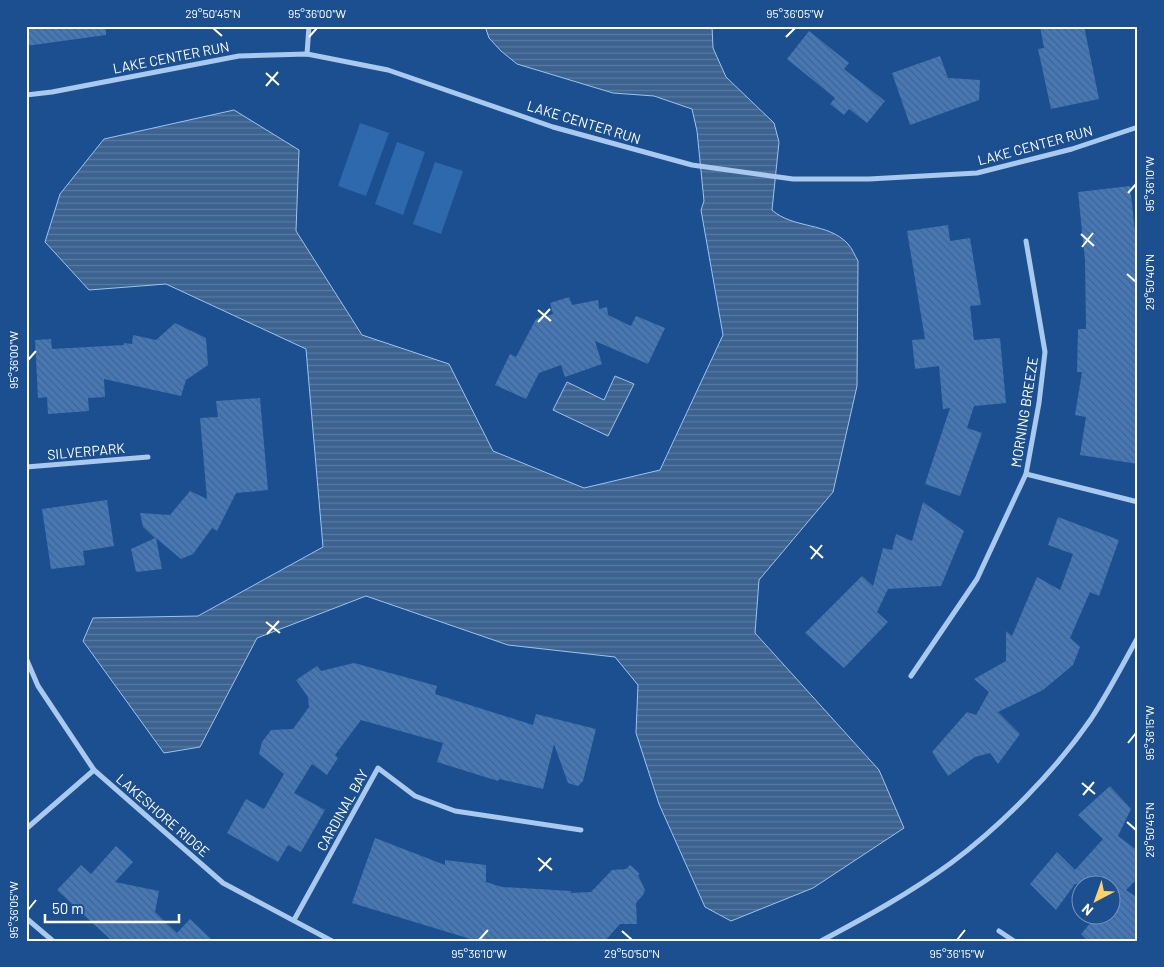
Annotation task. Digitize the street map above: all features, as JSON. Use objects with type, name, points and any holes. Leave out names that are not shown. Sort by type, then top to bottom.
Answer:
[{"type":"street","points":[[307,54],[309,26]]},
{"type":"street","name":"LAKE CENTER RUN","points":[[26,95],[52,92],[239,56],[307,54],[388,70],[554,126],[692,165],[793,179],[869,179],[977,173],[1072,149],[1138,127]]},
{"type":"street","name":"MORNING BREEZE","points":[[911,676],[977,579],[1026,474],[1039,403],[1045,352],[1026,241]]},
{"type":"street","name":"SILVERPARK","points":[[26,467],[148,457]]},
{"type":"street","points":[[1026,474],[1138,502]]},
{"type":"street","points":[[821,941],[897,900],[952,862],[994,827],[1049,772],[1091,719],[1138,637]]},
{"type":"street","name":"LAKESHORE RIDGE","points":[[26,658],[38,686],[94,770],[223,883],[332,941]]},
{"type":"street","name":"CARDINAL BAY","points":[[294,920],[378,768],[415,796],[455,811],[581,830]]},
{"type":"street","points":[[26,828],[94,770]]},
{"type":"street","points":[[26,918],[52,941]]},
{"type":"street","points":[[999,931],[1014,941]]},
{"type":"shaded area","points":[[485,26],[712,26],[713,48],[726,77],[774,123],[779,142],[772,210],[790,220],[831,232],[840,237],[849,246],[858,261],[857,386],[833,492],[759,580],[755,633],[879,770],[904,828],[813,888],[731,921],[705,907],[659,804],[636,733],[638,685],[615,657],[508,645],[366,596],[257,638],[200,747],[164,753],[83,641],[93,618],[198,616],[323,547],[306,349],[166,284],[89,290],[45,242],[60,194],[104,139],[234,110],[299,150],[296,231],[362,335],[449,364],[493,451],[584,488],[660,470],[723,335],[701,210],[704,201],[697,131],[692,109],[654,96],[613,93],[517,64],[489,38]]},
{"type":"shaded area","points":[[360,123],[389,133],[366,196],[338,186]]},
{"type":"shaded area","points":[[397,142],[425,152],[403,215],[375,204]]},
{"type":"shaded area","points":[[435,162],[463,171],[441,234],[413,224]]},
{"type":"shaded area","points":[[615,376],[634,384],[608,436],[553,410],[567,382],[604,400]]},
{"type":"building","points":[[26,26],[106,26],[106,35],[26,46]]},
{"type":"building","points":[[1040,26],[1084,26],[1099,99],[1051,109],[1038,49],[1044,48]]},
{"type":"building","points":[[809,31],[849,63],[844,69],[885,101],[867,123],[849,109],[844,115],[830,104],[835,98],[787,59]]},
{"type":"building","points":[[940,56],[948,78],[980,80],[979,100],[910,125],[892,73]]},
{"type":"building","points":[[1130,186],[1137,250],[1138,464],[1080,455],[1086,417],[1075,415],[1082,372],[1077,372],[1078,329],[1086,329],[1085,260],[1078,192]]},
{"type":"building","points":[[948,225],[950,241],[970,238],[981,305],[970,306],[974,340],[1000,338],[1006,403],[974,406],[967,428],[982,433],[960,496],[925,484],[950,408],[943,409],[939,366],[915,369],[912,340],[925,339],[907,231]]},
{"type":"building","points":[[569,297],[572,305],[598,300],[599,309],[607,307],[608,315],[631,326],[636,316],[665,328],[648,364],[595,341],[602,364],[565,377],[561,365],[539,373],[526,399],[495,385],[510,354],[516,357],[536,319],[553,314],[550,303]]},
{"type":"building","points":[[175,323],[206,338],[208,365],[186,380],[181,396],[104,379],[105,397],[88,398],[89,411],[48,414],[47,397],[38,398],[35,340],[51,339],[52,349],[124,345],[124,343],[132,344],[133,335],[156,340]]},
{"type":"building","points":[[260,398],[268,490],[236,493],[217,531],[212,528],[193,554],[181,559],[156,538],[162,569],[136,572],[131,549],[155,538],[143,527],[140,513],[170,515],[190,491],[207,499],[200,418],[218,417],[216,401]]},
{"type":"building","points":[[107,500],[114,546],[83,551],[85,565],[51,569],[42,509]]},
{"type":"building","points":[[923,502],[964,531],[941,586],[888,589],[877,612],[888,622],[844,668],[805,633],[862,576],[873,586],[883,548],[892,550],[896,534],[912,541]]},
{"type":"building","points":[[1058,517],[1119,540],[1099,596],[1090,592],[1070,638],[1080,647],[1073,665],[1043,690],[998,712],[1020,734],[998,764],[990,753],[975,757],[948,776],[932,752],[967,712],[976,715],[989,692],[974,679],[1006,661],[1006,631],[1012,636],[1037,577],[1060,590],[1073,554],[1048,545]]},
{"type":"building","points":[[354,663],[437,686],[435,694],[533,725],[536,714],[596,729],[583,781],[578,786],[568,783],[554,744],[543,789],[499,779],[498,781],[437,762],[443,743],[361,720],[335,755],[338,758],[327,775],[312,764],[294,793],[325,810],[301,852],[288,845],[278,862],[227,833],[246,799],[264,809],[284,774],[259,754],[262,742],[271,730],[293,729],[309,707],[308,697],[296,680],[317,666],[321,671]]},
{"type":"building","points":[[1110,786],[1131,809],[1118,836],[1138,851],[1138,878],[1126,890],[1138,898],[1138,941],[1088,941],[1081,934],[1090,924],[1122,924],[1122,874],[1072,874],[1072,888],[1056,910],[1030,884],[1057,852],[1075,870],[1103,839],[1078,815]]},
{"type":"building","points":[[375,838],[445,865],[445,860],[486,865],[486,882],[502,887],[571,891],[571,893],[591,892],[612,870],[626,869],[630,865],[640,874],[638,875],[645,890],[636,903],[637,924],[620,924],[605,941],[477,941],[352,903]]},
{"type":"building","points":[[116,846],[133,862],[115,882],[159,891],[155,912],[177,933],[190,919],[213,941],[112,941],[57,890],[81,865],[91,874]]}]
